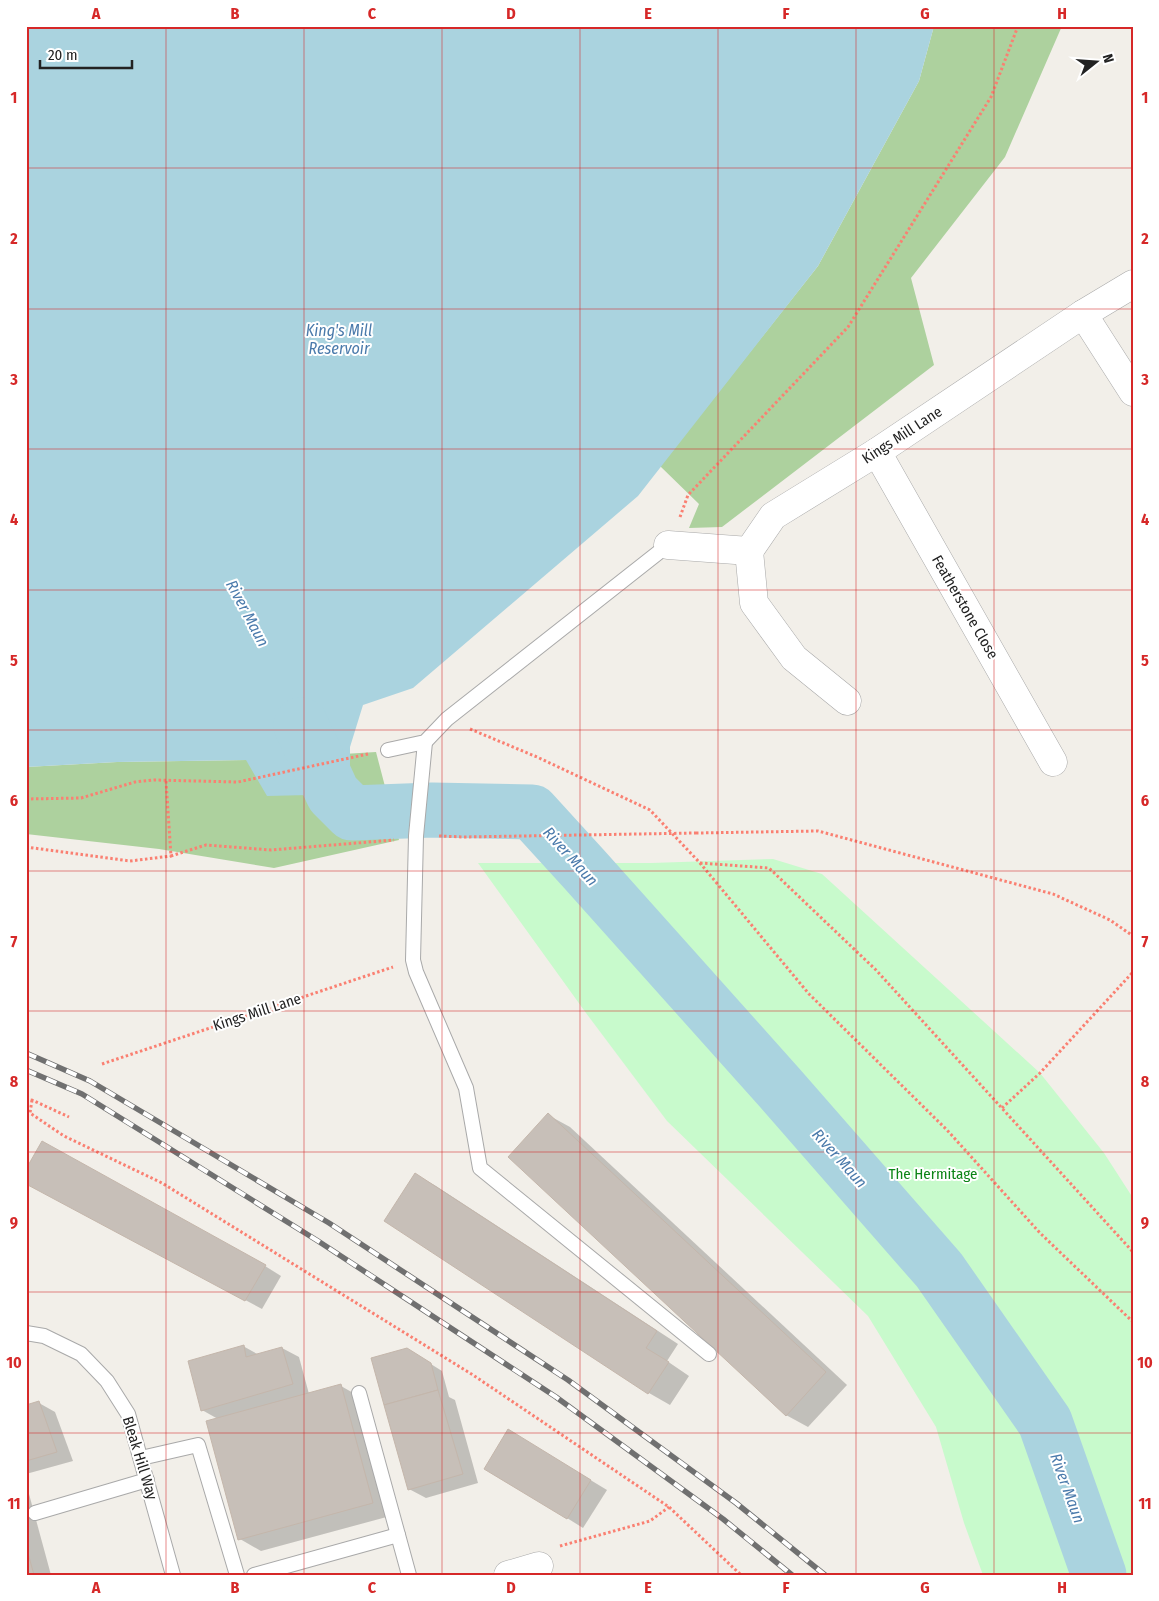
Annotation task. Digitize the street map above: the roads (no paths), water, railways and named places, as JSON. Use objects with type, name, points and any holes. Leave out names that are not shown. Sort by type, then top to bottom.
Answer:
[{"type":"street","name":"Kings Mill Lane","points":[[749,551],[773,516],[876,452],[1083,314],[1133,284]]},
{"type":"street","points":[[1083,314],[1133,392]]},
{"type":"street","name":"Featherstone Close","points":[[876,452],[1053,762]]},
{"type":"street","points":[[668,545],[749,551],[754,603],[794,658],[846,701]]},
{"type":"street","points":[[508,1575],[547,1556]]},
{"type":"lane","points":[[388,750],[425,742],[447,719],[668,545]]},
{"type":"lane","points":[[425,742],[416,836],[413,960],[416,972],[466,1088],[480,1168],[709,1354]]},
{"type":"lane","name":"Bleak Hill Way","points":[[26,1333],[44,1336],[81,1354],[107,1380],[128,1414],[173,1575]]},
{"type":"lane","points":[[359,1392],[409,1575]]},
{"type":"lane","points":[[141,1458],[198,1445],[237,1575]]},
{"type":"lane","points":[[35,1513],[148,1480]]},
{"type":"lane","points":[[254,1575],[398,1535]]},
{"type":"water","name":"King's Mill Reservoir","points":[[26,26],[934,26],[919,81],[818,266],[638,496],[413,688],[363,705],[350,747],[350,794],[267,796],[246,760],[117,762],[26,767]]},
{"type":"waterway","name":"River Maun","points":[[301,725],[333,794],[352,813],[432,810],[532,812],[779,1087],[939,1270],[1045,1422],[1099,1575]]},
{"type":"railway","points":[[26,1053],[90,1081],[329,1223],[568,1380],[736,1503],[825,1575]]},
{"type":"railway","points":[[26,1070],[82,1094],[318,1241],[556,1397],[723,1519],[792,1575]]},
{"type":"park label","name":"The Hermitage","points":[[933,1174]]}]
